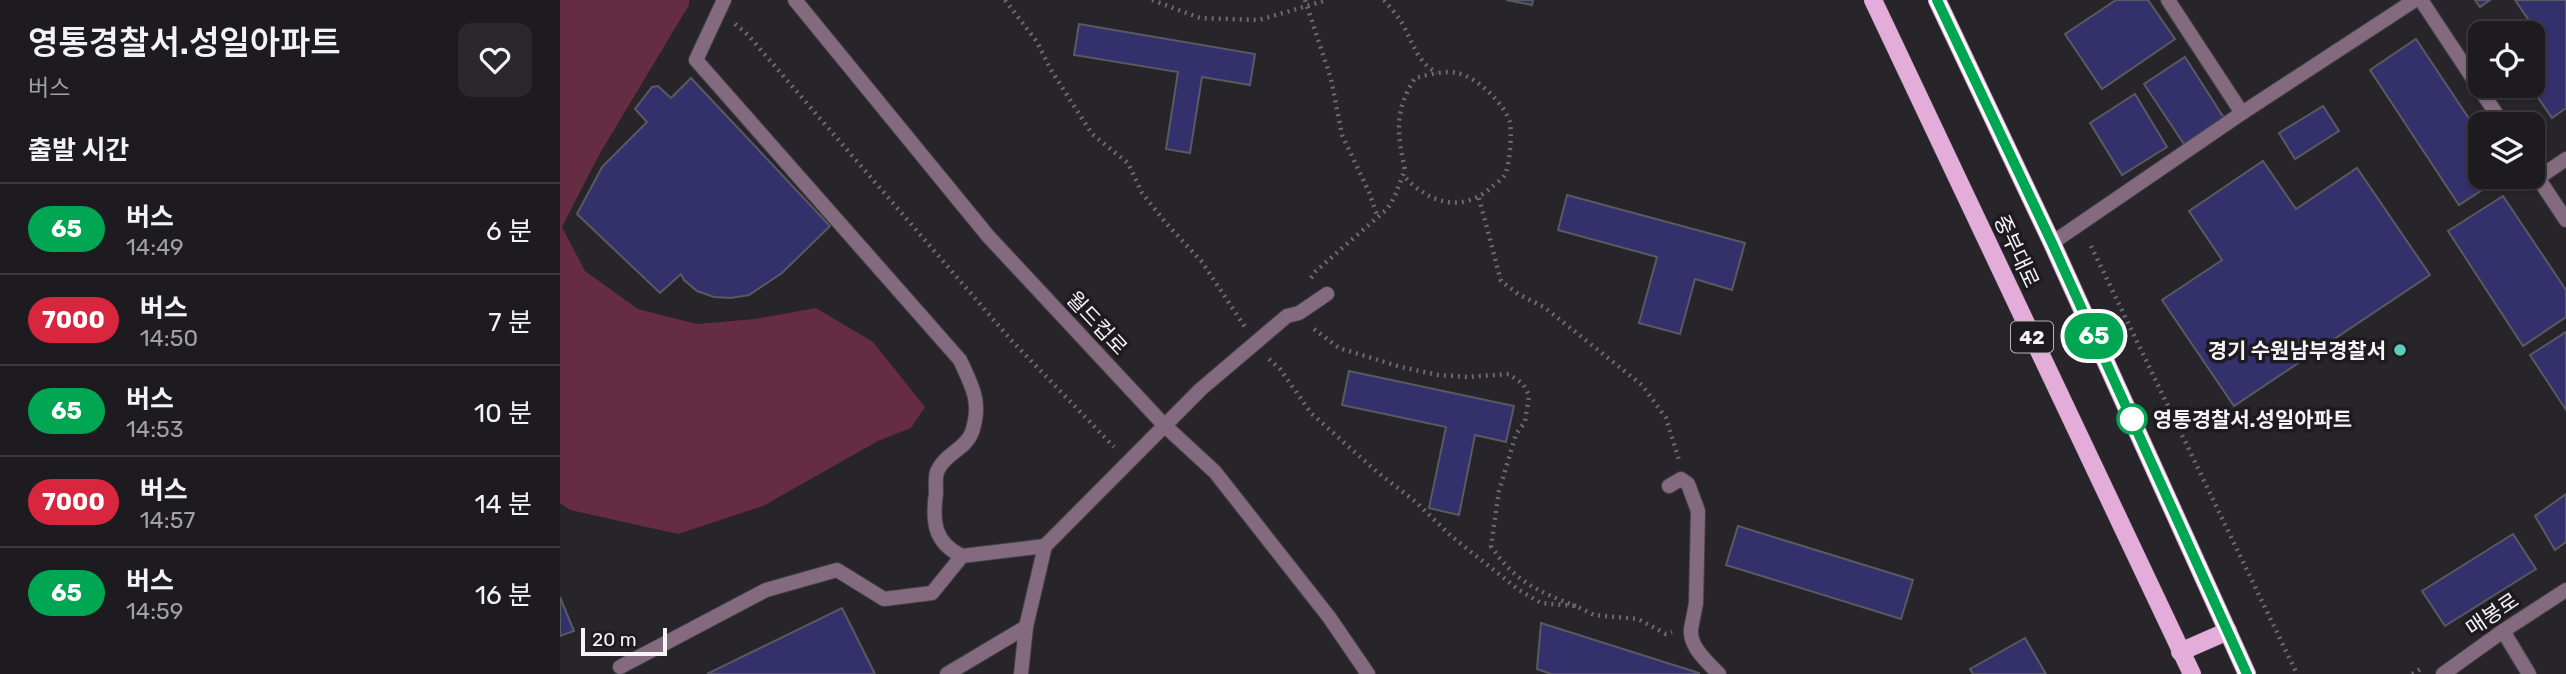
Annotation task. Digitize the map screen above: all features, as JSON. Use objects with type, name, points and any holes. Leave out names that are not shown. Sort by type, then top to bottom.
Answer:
[{"type":"main road","name":"중부대로","points":[[1873,0],[2192,674]]},
{"type":"main road","name":"중부대로","points":[[1937,0],[2052,243],[2247,674]]},
{"type":"main road","points":[[2180,652],[2228,631]]},
{"type":"street","name":"월드컵로","points":[[795,0],[988,236],[1164,425],[1215,472],[1329,617],[1368,674]]},
{"type":"street","points":[[2168,0],[2242,113]]},
{"type":"street","name":"중부대로","points":[[2052,243],[2242,113],[2415,0]]},
{"type":"street","points":[[2421,0],[2495,112]]},
{"type":"street","points":[[721,5],[696,60],[960,360],[977,397],[972,433],[961,447],[947,457],[937,472],[933,510],[937,534],[948,550],[962,556],[1045,546]]},
{"type":"street","points":[[2545,169],[2566,159]]},
{"type":"street","points":[[2545,189],[2566,220]]},
{"type":"street","points":[[1021,674],[1026,627],[1045,546],[1130,463],[1164,425],[1255,341],[1287,316],[1299,313],[1327,294]]},
{"type":"street","points":[[1669,486],[1681,479],[1688,484],[1698,511],[1696,603],[1689,632],[1699,655],[1719,674]]},
{"type":"street","points":[[620,667],[766,590],[837,570],[884,599],[932,593],[962,556]]},
{"type":"street","name":"매봉로","points":[[2444,674],[2566,590]]},
{"type":"street","points":[[947,674],[1026,627]]},
{"type":"street","points":[[2503,631],[2529,674]]},
{"type":"path","points":[[1005,0],[1037,41],[1051,70],[1092,134],[1128,163],[1142,193],[1202,262],[1255,341],[1280,369],[1311,414],[1476,557],[1519,590],[1541,603],[1576,606]]},
{"type":"path","points":[[1152,0],[1200,18],[1259,20],[1327,0]]},
{"type":"path","points":[[1306,0],[1306,7],[1314,21],[1331,79],[1342,135],[1378,218]]},
{"type":"path","points":[[1384,0],[1401,22],[1420,58],[1427,67],[1438,73]]},
{"type":"path","points":[[721,5],[1011,340],[1130,463]]},
{"type":"path","points":[[1403,175],[1413,187],[1442,201],[1458,203],[1479,199],[1504,176],[1509,156],[1510,122],[1498,101],[1478,82],[1458,73],[1438,73],[1415,78],[1407,91],[1397,126],[1405,170],[1403,175],[1395,199],[1378,218],[1317,271],[1298,298],[1299,313],[1312,328],[1339,348],[1438,375],[1468,377],[1509,374],[1523,384],[1529,395],[1525,422],[1516,434],[1500,491],[1491,546],[1505,567],[1520,580],[1551,597],[1594,615],[1638,619],[1666,634],[1692,624]]},
{"type":"path","points":[[1479,198],[1501,281],[1518,294],[1544,307],[1642,385],[1667,418],[1682,472]]},
{"type":"path","points":[[2091,246],[2297,674]]},
{"type":"shaded area","points":[[560,0],[689,0],[689,5],[599,155],[562,227],[585,271],[638,309],[697,324],[755,319],[816,308],[873,342],[925,407],[911,428],[878,441],[763,506],[678,534],[570,510],[560,503]]},
{"type":"building","points":[[1506,0],[1533,0],[1532,5]]},
{"type":"building","points":[[2116,0],[2148,0],[2175,39],[2102,89],[2065,34]]},
{"type":"building","points":[[2475,0],[2490,0],[2480,7]]},
{"type":"building","points":[[2515,0],[2566,0],[2566,108],[2552,118],[2538,98],[2545,98],[2545,21],[2529,21]]},
{"type":"building","points":[[1079,24],[1255,54],[1250,85],[1202,77],[1190,153],[1166,149],[1178,72],[1074,55]]},
{"type":"building","points":[[2416,39],[2468,117],[2468,189],[2484,189],[2459,205],[2370,70]]},
{"type":"building","points":[[2185,57],[2224,118],[2184,144],[2144,84]]},
{"type":"building","points":[[691,78],[830,226],[782,273],[749,295],[714,297],[697,291],[681,274],[660,293],[577,214],[602,167],[647,122],[635,109],[652,87],[658,86],[671,98]]},
{"type":"building","points":[[2135,94],[2167,147],[2122,175],[2090,123]]},
{"type":"building","points":[[2323,106],[2339,131],[2295,159],[2279,133]]},
{"type":"building","points":[[2263,161],[2296,209],[2357,168],[2430,275],[2234,406],[2162,300],[2222,260],[2189,211]]},
{"type":"building","points":[[1567,195],[1745,243],[1732,290],[1695,279],[1680,334],[1639,323],[1657,257],[1558,230]]},
{"type":"building","points":[[2503,196],[2566,290],[2566,317],[2523,346],[2448,231]]},
{"type":"building","points":[[2566,332],[2566,410],[2530,355]]},
{"type":"building","points":[[1349,371],[1514,406],[1506,442],[1475,435],[1459,515],[1429,508],[1446,427],[1342,405]]},
{"type":"building","points":[[2566,494],[2566,542],[2555,550],[2535,516]]},
{"type":"building","points":[[1738,526],[1913,580],[1901,619],[1726,565]]},
{"type":"building","points":[[2513,534],[2536,569],[2445,626],[2422,591]]},
{"type":"building","points":[[560,597],[574,631],[560,636]]},
{"type":"building","points":[[842,608],[875,674],[707,674]]},
{"type":"building","points":[[1541,623],[1699,674],[1551,674],[1537,669]]},
{"type":"building","points":[[2025,638],[2046,674],[1973,674],[1970,669]]},
{"type":"bus line","name":"65","points":[[1937,0],[2052,243],[2247,674]]},
{"type":"place","name":"경기 수원남부경찰서","points":[[2400,350]]},
{"type":"place","name":"영통경찰서.성일아파트","points":[[2132,419]]}]
